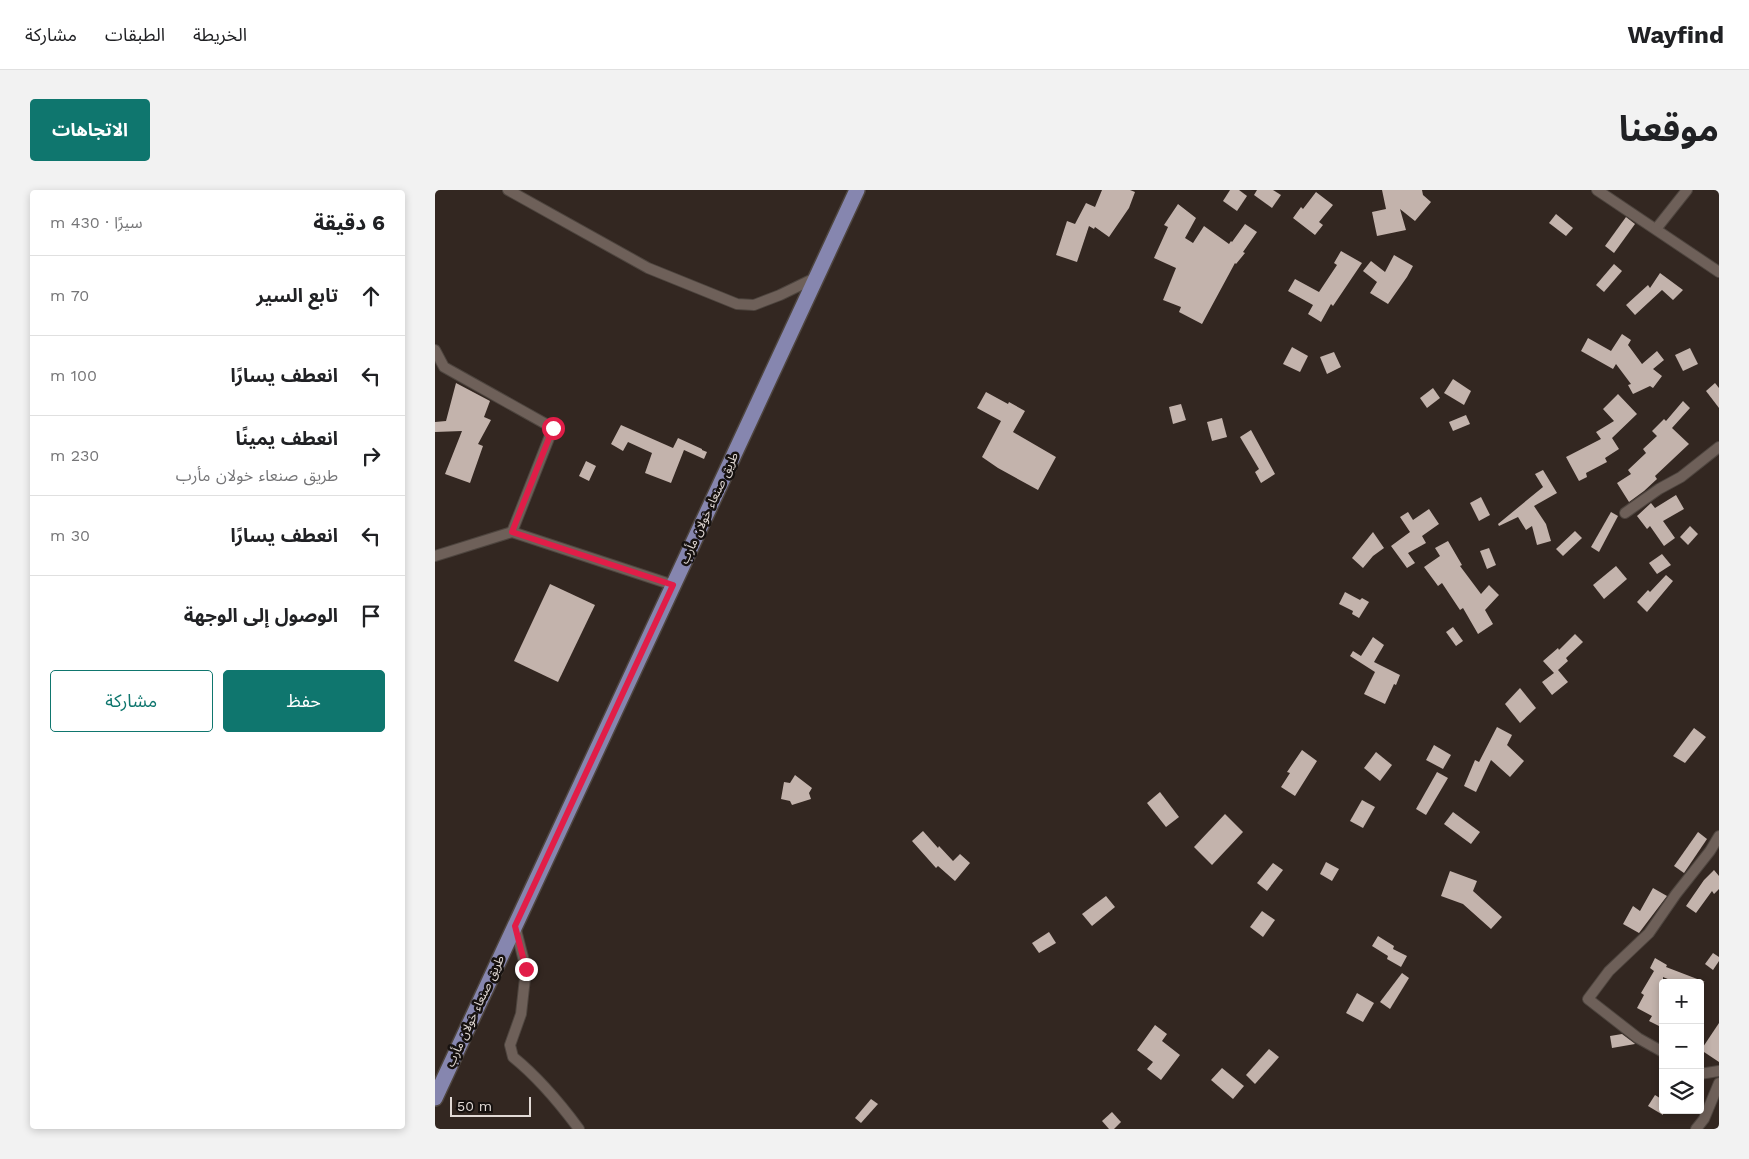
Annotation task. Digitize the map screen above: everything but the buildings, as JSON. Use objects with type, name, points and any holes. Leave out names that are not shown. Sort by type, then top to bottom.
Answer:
[{"type":"main road","name":"طريق صنعاء خولان مأرب","points":[[435,1098],[857,190]]},
{"type":"street","points":[[508,190],[647,268],[737,304],[755,305],[815,278]]},
{"type":"street","points":[[1597,190],[1719,272]]},
{"type":"street","points":[[1656,229],[1687,190]]},
{"type":"street","points":[[435,350],[444,368],[553,428],[512,532]]},
{"type":"street","points":[[1625,513],[1659,489],[1681,477],[1719,447]]},
{"type":"street","points":[[435,556],[512,532],[673,585]]},
{"type":"street","points":[[1659,1050],[1638,1038],[1587,999],[1609,971],[1649,933],[1719,836]]},
{"type":"street","points":[[515,926],[526,969],[521,1014],[511,1045],[513,1057],[533,1073],[559,1102],[579,1129]]},
{"type":"street","points":[[1704,1073],[1719,1071]]},
{"type":"street","points":[[1696,1129],[1704,1119],[1719,1083]]},
{"type":"route","points":[[526,969],[515,926],[673,585],[512,532],[553,428]]}]
